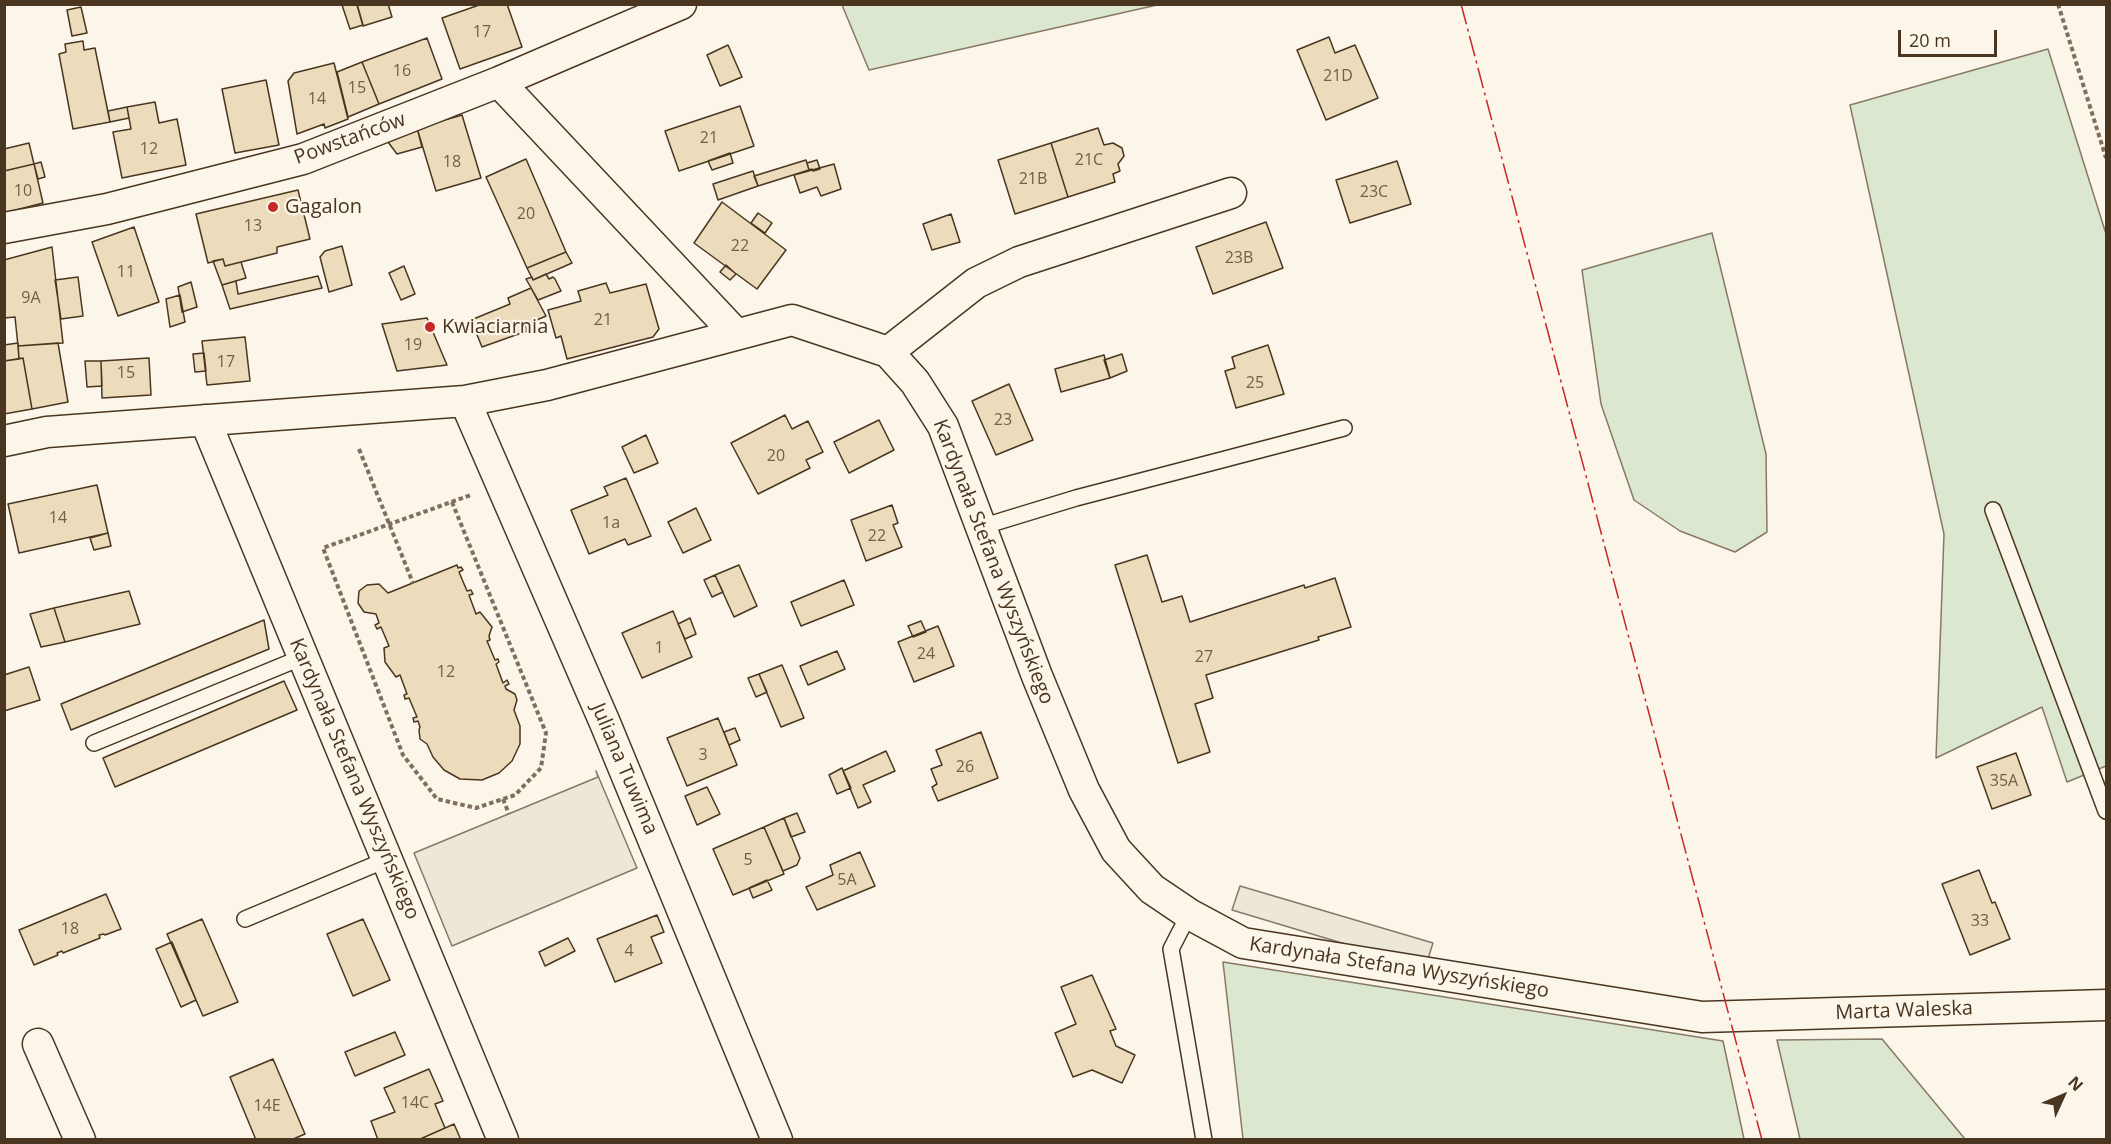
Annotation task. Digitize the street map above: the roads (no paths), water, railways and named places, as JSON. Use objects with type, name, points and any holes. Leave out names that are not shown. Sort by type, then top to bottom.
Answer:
[{"type":"street","name":"Powstańców","points":[[4,228],[107,208],[303,159],[499,82],[681,4]]},
{"type":"street","points":[[499,82],[736,334]]},
{"type":"street","points":[[888,352],[976,283],[1019,262],[1231,193]]},
{"type":"street","name":"Kardynała Stefana Wyszyńskiego","points":[[4,441],[47,432],[465,401],[547,385],[792,320],[888,352],[915,382],[943,426],[1037,676],[1084,790],[1116,850],[1152,889],[1189,914],[1243,943],[1702,1017]]},
{"type":"street","name":"Juliana Tuwima","points":[[465,401],[605,723],[777,1140]]},
{"type":"street","name":"Kardynała Stefana Wyszyńskiego","points":[[205,420],[502,1140]]},
{"type":"street","name":"Marta Waleska","points":[[1702,1017],[2106,1005]]},
{"type":"street","points":[[38,1044],[80,1140]]},
{"type":"lane","points":[[981,527],[1076,498],[1344,428]]},
{"type":"lane","points":[[1993,510],[2106,811]]},
{"type":"lane","points":[[94,742],[303,657]]},
{"type":"lane","points":[[245,919],[388,859]]},
{"type":"lane","points":[[1189,914],[1171,949],[1204,1140]]},
{"type":"place","name":"Gagalon","points":[[273,207]]},
{"type":"place","name":"Kwiaciarnia","points":[[430,327]]}]
